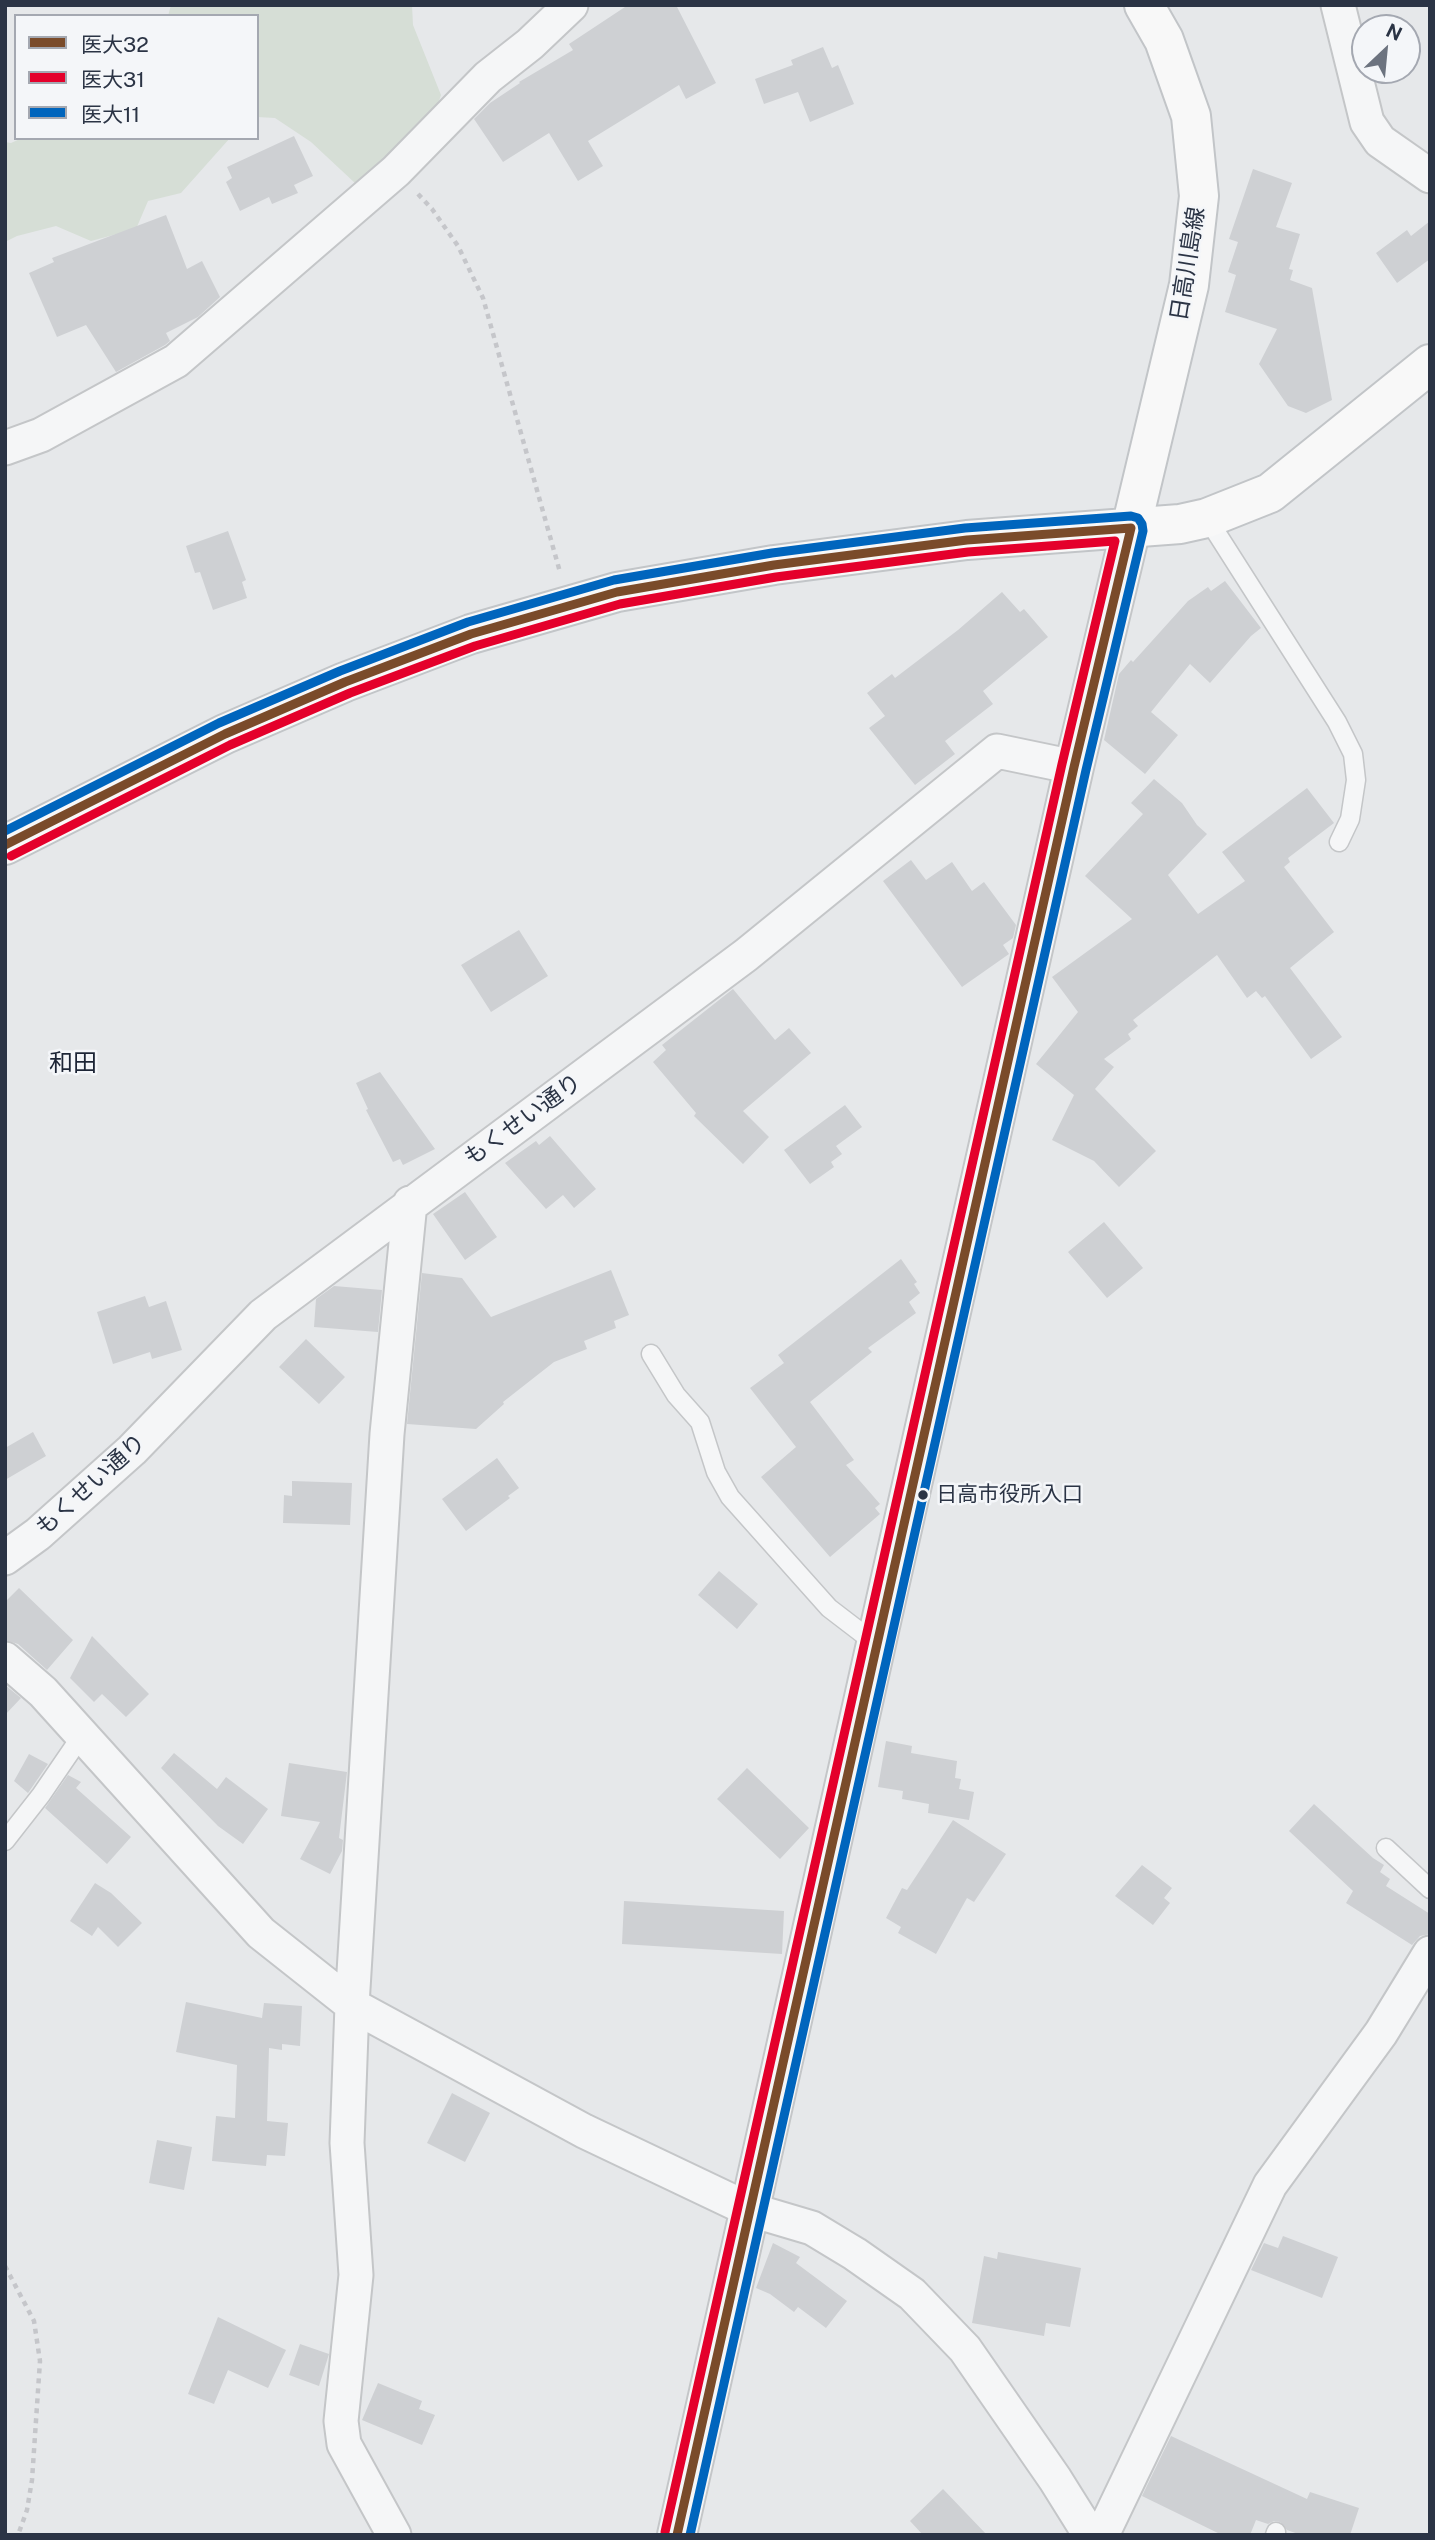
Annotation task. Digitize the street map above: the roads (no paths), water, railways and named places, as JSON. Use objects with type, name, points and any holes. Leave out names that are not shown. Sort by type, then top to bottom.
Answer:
[{"type":"main road","name":"日高川島線","points":[[1131,528],[1189,285],[1199,196],[1191,116],[1164,40],[1144,5]]},
{"type":"main road","points":[[5,845],[225,734],[345,681],[471,634],[617,592],[774,565],[967,540],[1180,524],[1206,518],[1269,493],[1430,364]]},
{"type":"street","points":[[5,448],[53,429],[176,361],[396,171],[488,77],[530,44],[571,5]]},
{"type":"street","points":[[1338,5],[1367,122],[1380,141],[1430,176]]},
{"type":"street","points":[[677,2535],[748,2209],[1074,767],[1131,528]]},
{"type":"street","name":"もくせい通り","points":[[5,1558],[38,1534],[132,1450],[263,1315],[746,955],[997,751],[1074,767]]},
{"type":"street","points":[[394,2535],[344,2444],[341,2421],[356,2275],[347,2143],[352,2005],[387,1434],[410,1203]]},
{"type":"street","points":[[5,1659],[43,1692],[261,1933],[352,2005],[584,2132],[748,2209],[812,2228],[912,2294],[965,2349],[1055,2479],[1090,2535]]},
{"type":"street","points":[[1102,2535],[1270,2185],[1381,2034],[1430,1953]]},
{"type":"lane","points":[[1206,518],[1336,722],[1353,754],[1356,780],[1350,819],[1339,842]]},
{"type":"lane","points":[[652,1354],[676,1395],[699,1422],[716,1472],[730,1497],[829,1608],[876,1644]]},
{"type":"lane","points":[[5,1841],[82,1735]]},
{"type":"lane","points":[[1386,1848],[1430,1889]]},
{"type":"place","name":"日高市役所入口","points":[[923,1495]]},
{"type":"district","name":"和田","points":[[73,1064]]}]
